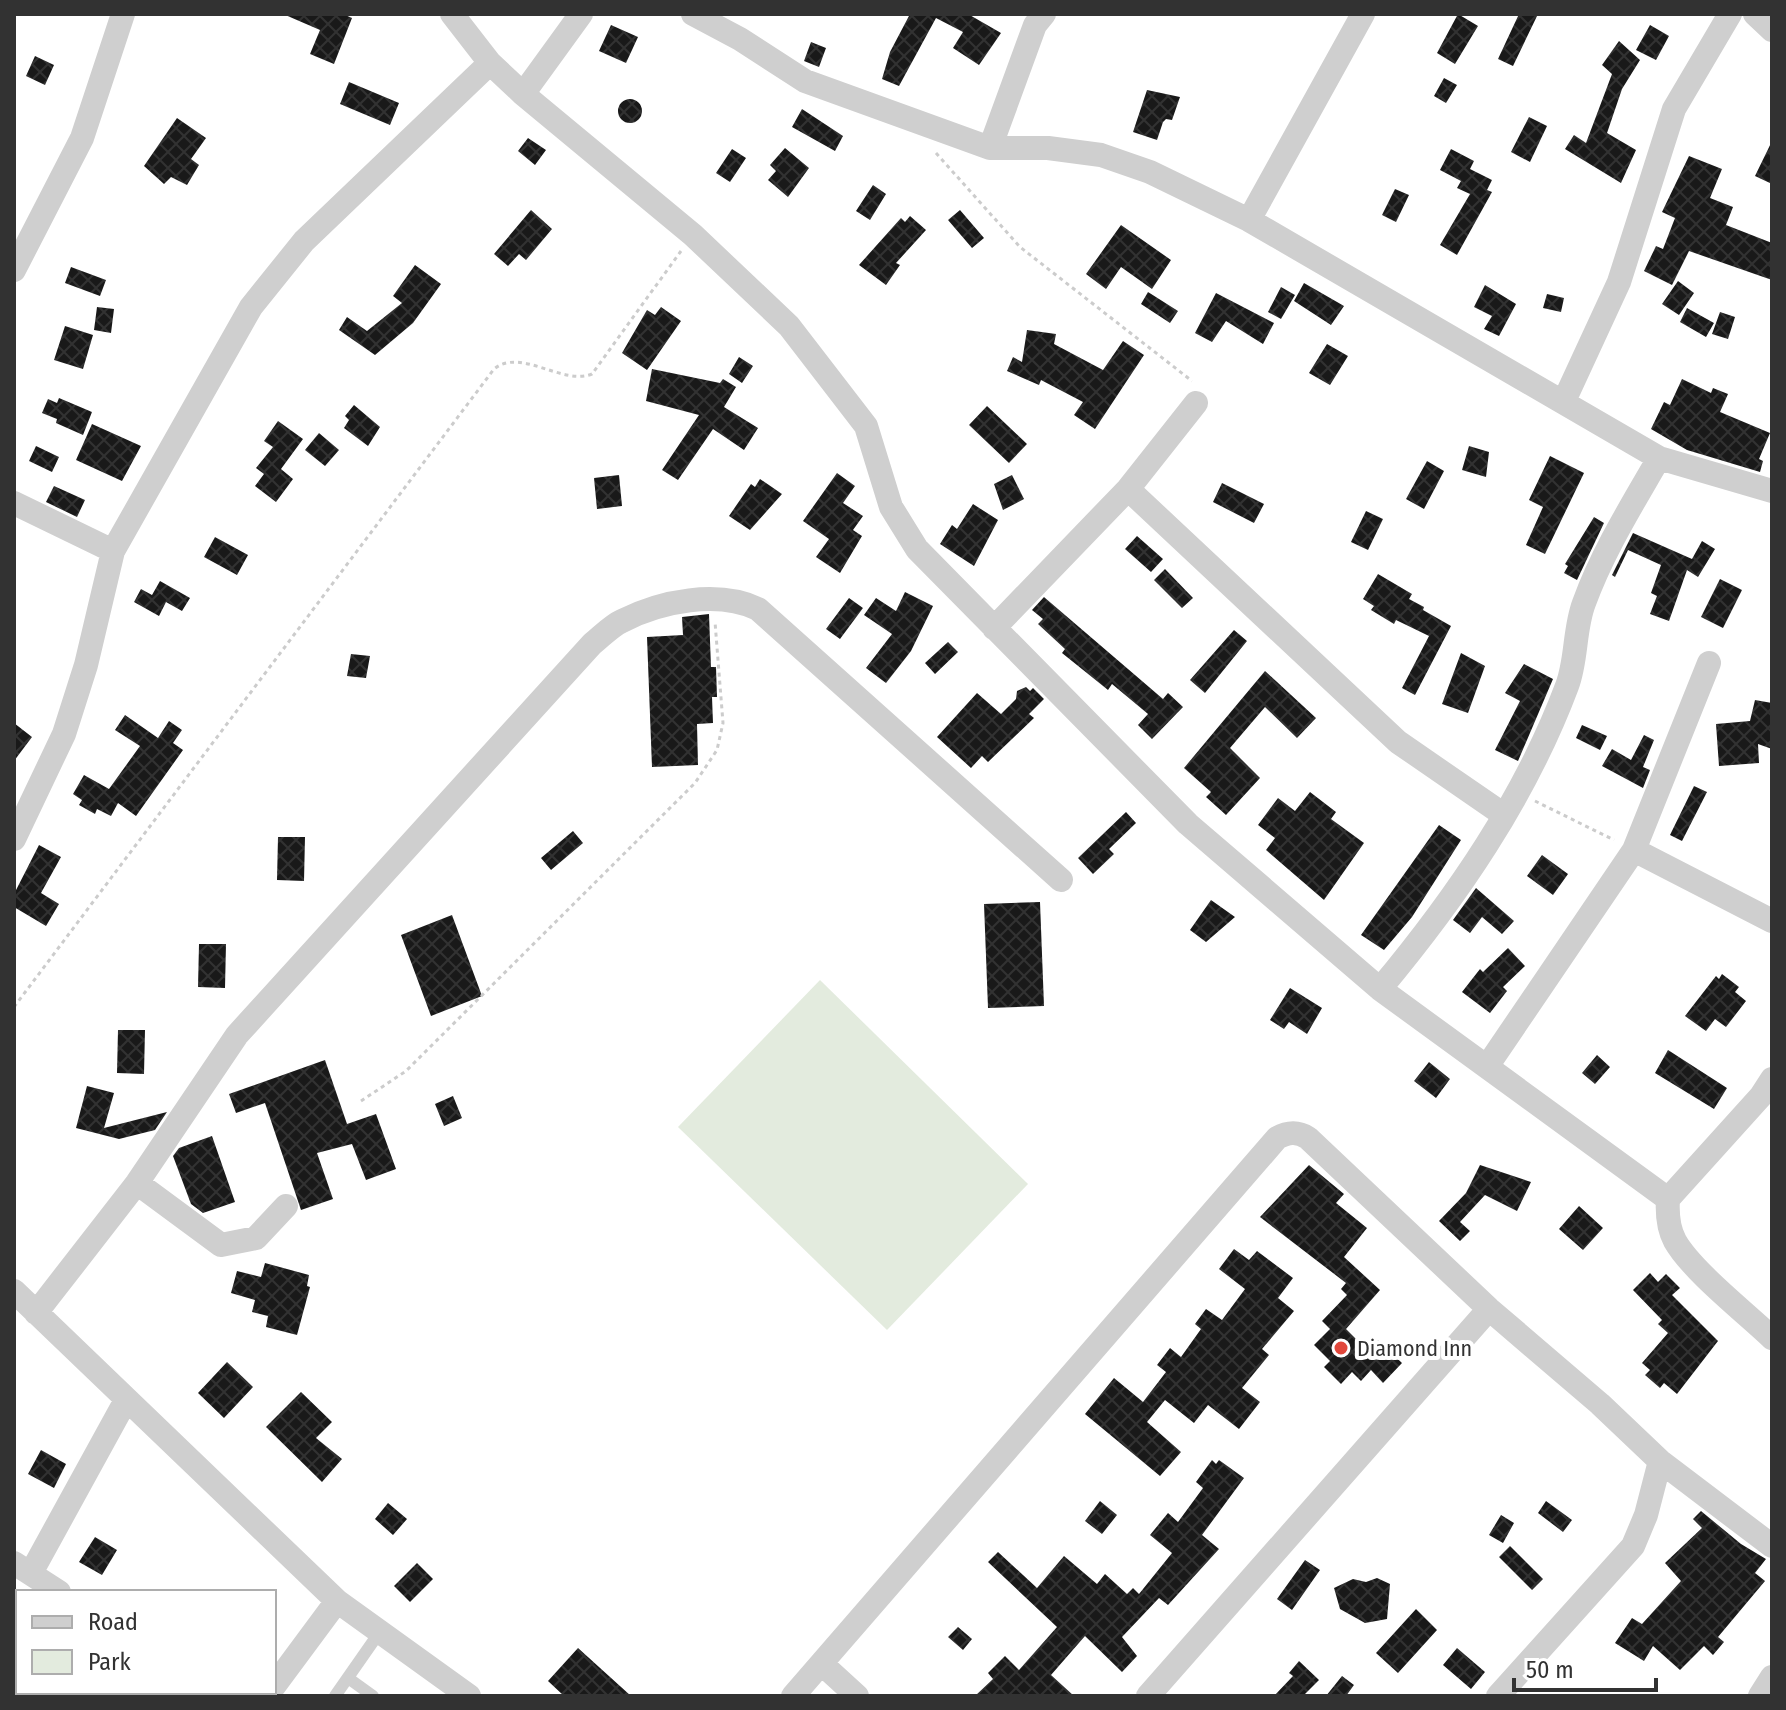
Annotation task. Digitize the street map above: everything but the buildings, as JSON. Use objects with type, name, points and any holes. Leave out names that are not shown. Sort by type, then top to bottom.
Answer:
[{"type":"street","points":[[14,270],[82,138],[123,14]]},
{"type":"street","points":[[452,14],[490,63],[523,94],[693,235],[789,326],[866,426],[891,507],[917,549],[1188,824],[1380,989],[1668,1199]]},
{"type":"street","points":[[523,94],[581,14]]},
{"type":"street","points":[[693,14],[740,39],[805,81],[990,148],[1048,148],[1101,155],[1150,172],[1249,220],[1659,458],[1772,491]]},
{"type":"street","points":[[990,148],[1035,25],[1044,14]]},
{"type":"street","points":[[1249,220],[1363,14]]},
{"type":"street","points":[[1564,401],[1619,282],[1674,109],[1730,14]]},
{"type":"street","points":[[1755,14],[1772,30]]},
{"type":"street","points":[[14,839],[64,734],[86,665],[113,551],[251,307],[304,241],[490,63]]},
{"type":"street","points":[[994,628],[1128,489],[1196,403]]},
{"type":"street","points":[[1380,989],[1441,916],[1517,792],[1568,684],[1582,607],[1604,554],[1659,458]]},
{"type":"street","points":[[1128,489],[1333,686],[1398,742],[1504,815]]},
{"type":"street","points":[[14,503],[113,551]]},
{"type":"street","points":[[36,1313],[137,1183],[237,1035],[592,644],[620,621],[660,608],[713,599],[731,599],[758,609],[1061,880]]},
{"type":"street","points":[[1488,1065],[1634,850],[1709,663]]},
{"type":"street","points":[[1634,850],[1772,921]]},
{"type":"street","points":[[1772,1079],[1761,1096],[1668,1199],[1670,1228],[1682,1252],[1772,1338]]},
{"type":"street","points":[[793,1696],[1277,1138],[1293,1133],[1308,1138],[1489,1309],[1660,1461],[1772,1546]]},
{"type":"street","points":[[137,1183],[221,1245],[256,1238],[286,1206]]},
{"type":"street","points":[[14,1291],[337,1601],[469,1696]]},
{"type":"street","points":[[1148,1696],[1489,1309]]},
{"type":"street","points":[[56,1590],[22,1568],[126,1400]]},
{"type":"street","points":[[1498,1696],[1633,1546],[1646,1515],[1660,1461]]},
{"type":"street","points":[[276,1683],[337,1601]]},
{"type":"street","points":[[822,1664],[857,1696]]},
{"type":"street","points":[[1760,1696],[1772,1677]]},
{"type":"lane","points":[[335,1696],[379,1633]]},
{"type":"lane","points":[[348,1678],[373,1696]]},
{"type":"path","points":[[931,148],[1020,247],[1188,377],[1196,389],[1196,403]]},
{"type":"path","points":[[14,1007],[494,369],[511,362],[576,376],[592,374],[693,235]]},
{"type":"path","points":[[361,1101],[406,1071],[695,783],[717,750],[723,723],[713,599]]},
{"type":"path","points":[[1517,792],[1634,850]]},
{"type":"green space","points":[[820,980],[1028,1184],[887,1330],[678,1127]]},
{"type":"place","name":"Diamond Inn","points":[[1341,1348]]}]
